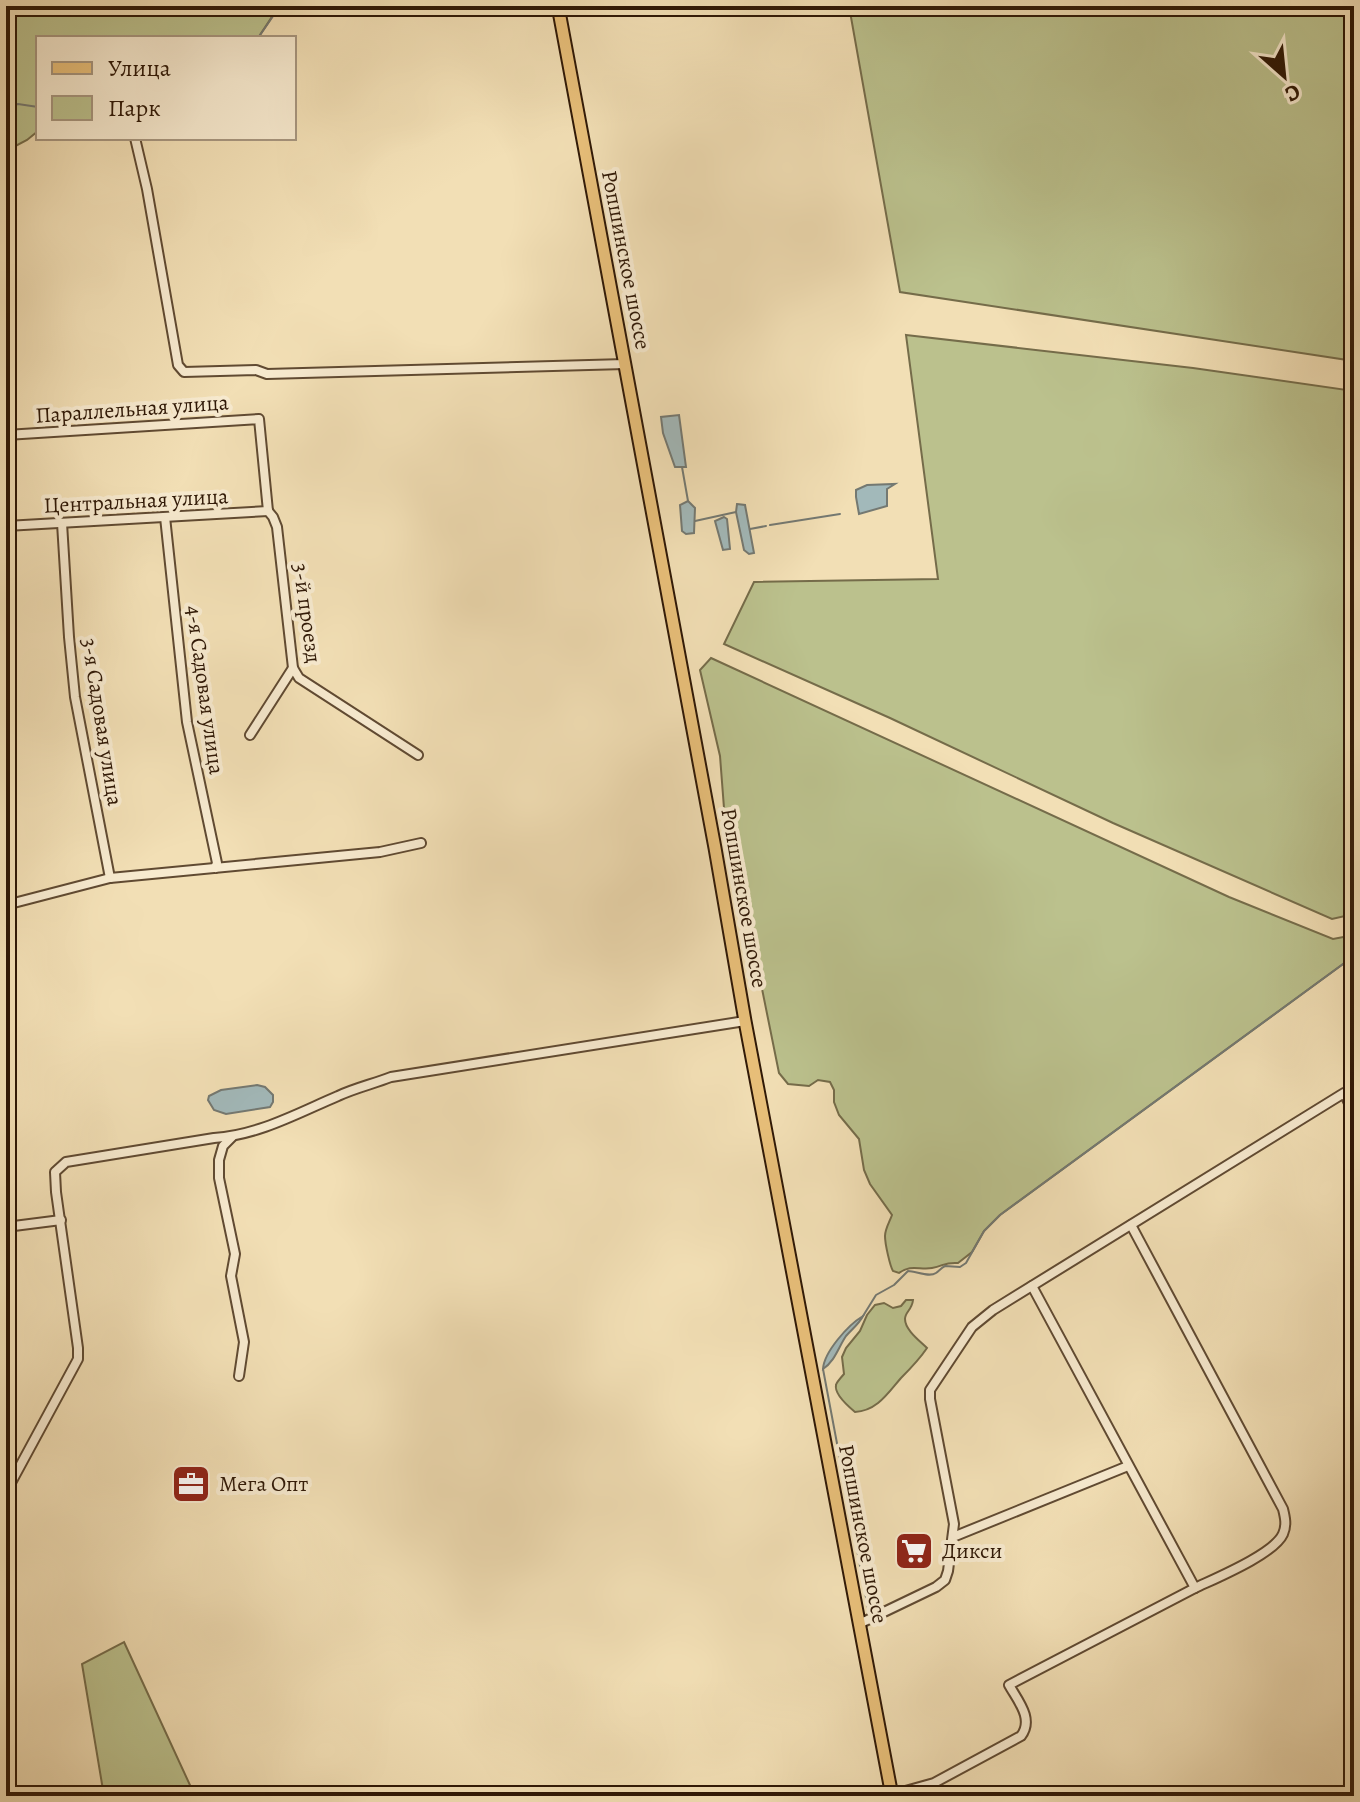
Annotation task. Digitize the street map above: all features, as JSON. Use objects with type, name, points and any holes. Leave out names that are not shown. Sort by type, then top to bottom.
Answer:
[{"type":"main road","name":"Ропшинское шоссе","points":[[558,6],[745,1021],[892,1795]]},
{"type":"street","points":[[135,140],[178,365],[184,372],[256,370],[267,374],[625,364]]},
{"type":"street","name":"Параллельная улица","points":[[6,435],[259,419]]},
{"type":"street","name":"3-й проезд","points":[[259,419],[268,511],[277,527],[293,668],[299,678],[418,755]]},
{"type":"street","name":"Центральная улица","points":[[6,526],[268,511]]},
{"type":"street","name":"4-я Садовая улица","points":[[165,517],[187,722],[217,863],[215,868]]},
{"type":"street","name":"3-я Садовая улица","points":[[62,523],[75,697],[110,878]]},
{"type":"street","points":[[250,735],[293,668]]},
{"type":"street","points":[[6,892],[7,905],[110,878],[380,852],[421,843]]},
{"type":"street","points":[[6,1492],[78,1359],[55,1172],[66,1162],[233,1137],[303,1113],[340,1095],[391,1077],[745,1021]]},
{"type":"street","points":[[859,1624],[945,1580],[954,1524],[930,1390],[972,1327],[993,1310],[1344,1093],[1354,1113]]},
{"type":"street","points":[[233,1137],[223,1146],[219,1178],[235,1254],[231,1276],[244,1342],[239,1376]]},
{"type":"street","points":[[6,1227],[61,1220]]},
{"type":"street","points":[[892,1795],[934,1783],[1021,1736],[1026,1730],[1027,1718],[1009,1685],[1263,1554],[1278,1542],[1284,1532],[1286,1519],[1279,1502],[1131,1225]]},
{"type":"street","points":[[1032,1286],[1195,1588]]},
{"type":"street","points":[[953,1537],[1128,1466]]},
{"type":"street","points":[[6,1785],[11,1796]]},
{"type":"green space","points":[[6,6],[279,6],[259,36],[36,36],[36,133],[6,151]]},
{"type":"green space","points":[[849,6],[1354,6],[1354,361],[900,292]]},
{"type":"green space","points":[[906,335],[1193,368],[1354,391],[1354,914],[1332,919],[1113,823],[724,644],[754,582],[938,579]]},
{"type":"green space","points":[[711,658],[1229,897],[1333,939],[1354,935],[1354,956],[1000,1215],[984,1231],[972,1252],[958,1263],[911,1268],[899,1273],[893,1271],[885,1236],[892,1215],[870,1184],[864,1170],[859,1139],[839,1115],[830,1082],[818,1080],[809,1086],[788,1084],[779,1073],[742,877],[724,808],[720,756],[700,670]]},
{"type":"green space","points":[[906,1300],[913,1300],[905,1317],[907,1327],[927,1348],[881,1400],[870,1408],[855,1412],[836,1389],[844,1374],[842,1357],[846,1348],[875,1305],[884,1303],[893,1308],[901,1306]]},
{"type":"green space","points":[[124,1642],[195,1796],[104,1796],[82,1664]]},
{"type":"water","points":[[679,415],[686,467],[675,467],[663,433],[661,417]]},
{"type":"water","points":[[895,484],[887,489],[887,506],[859,514],[856,490],[867,485]]},
{"type":"water","points":[[688,501],[695,508],[694,533],[686,534],[682,531],[680,505]]},
{"type":"water","points":[[737,504],[745,505],[754,553],[744,550]]},
{"type":"water","points":[[724,517],[727,519],[730,549],[723,550],[715,521]]},
{"type":"water","points":[[257,1085],[265,1087],[273,1095],[270,1107],[226,1114],[214,1110],[208,1100],[209,1096],[221,1090]]},
{"type":"water","points":[[863,1316],[846,1336],[831,1362],[823,1369],[838,1340]]},
{"type":"waterway","points":[[259,36],[280,6]]},
{"type":"waterway","points":[[6,108],[18,104],[36,107]]},
{"type":"waterway","points":[[682,467],[688,501]]},
{"type":"waterway","points":[[695,521],[736,512]]},
{"type":"waterway","points":[[770,525],[840,514]]},
{"type":"waterway","points":[[750,529],[766,526]]},
{"type":"waterway","points":[[863,1316],[876,1295],[894,1285],[908,1271],[926,1275],[945,1266],[960,1267],[966,1263],[984,1231],[1000,1215],[1354,956]]},
{"type":"waterway","points":[[823,1369],[868,1608]]},
{"type":"place","name":"Мега Опт","points":[[191,1484]]},
{"type":"place","name":"Дикси","points":[[914,1551]]}]
